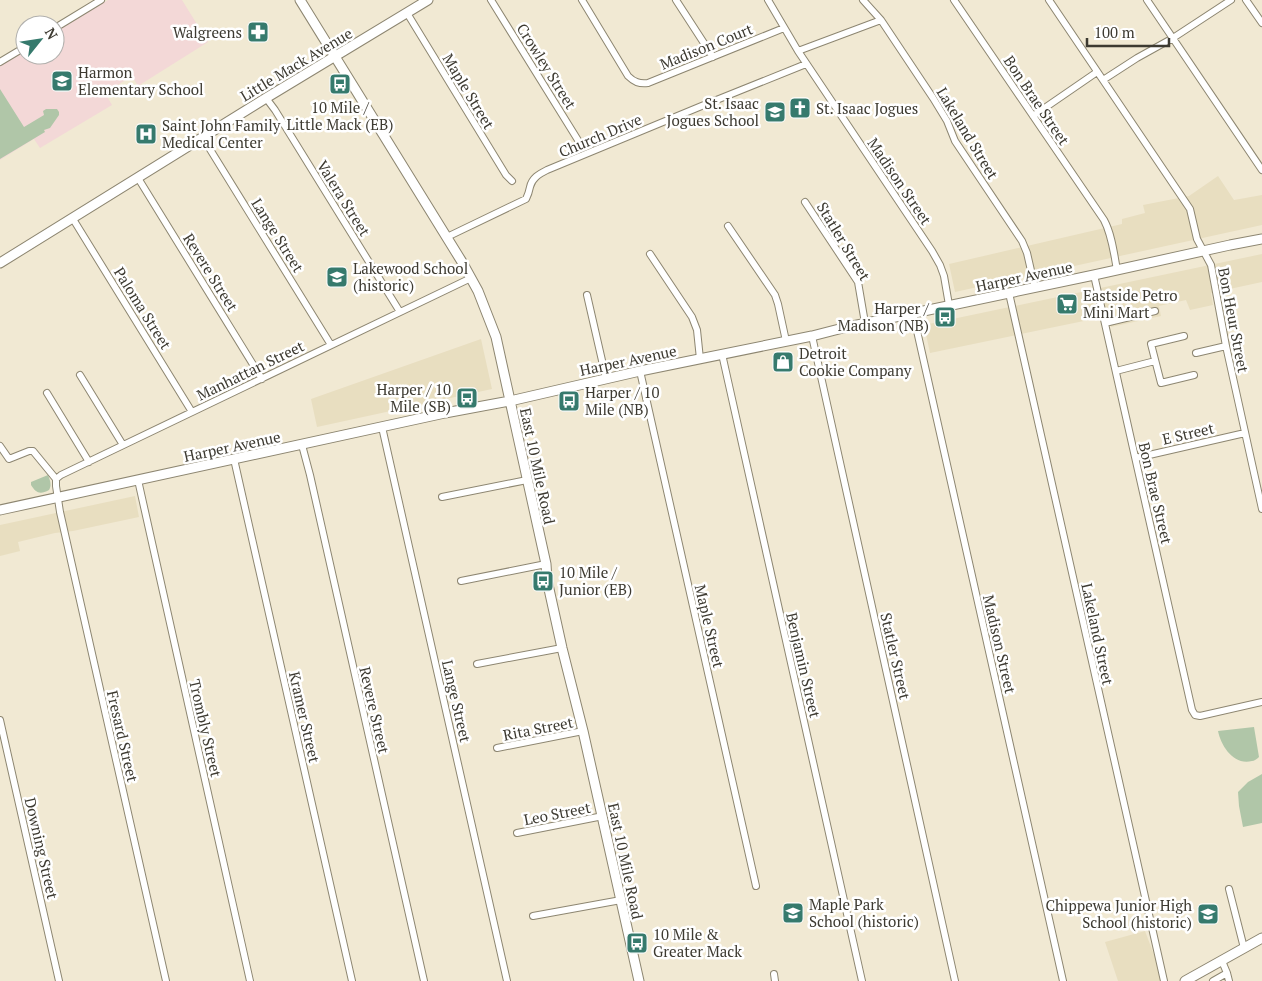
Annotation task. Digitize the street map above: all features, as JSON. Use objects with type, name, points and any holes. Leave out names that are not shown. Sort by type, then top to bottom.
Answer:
[{"type":"main road","name":"East 10 Mile Road","points":[[300,0],[471,278],[486,309],[496,337],[546,564],[547,580],[562,648],[583,731],[621,900],[635,980]]},
{"type":"main road","name":"Little Mack Avenue","points":[[0,263],[428,0]]},
{"type":"main road","name":"Harper Avenue","points":[[0,510],[606,378],[1094,276],[1230,244],[1262,239]]},
{"type":"main road","points":[[1185,981],[1262,938]]},
{"type":"street","points":[[65,22],[101,0]]},
{"type":"street","name":"Crowley Street","points":[[491,0],[581,146]]},
{"type":"street","name":"Madison Court","points":[[582,0],[628,76],[637,83],[648,83],[784,28]]},
{"type":"street","points":[[676,0],[713,57]]},
{"type":"street","name":"Madison Street","points":[[768,0],[798,52],[932,251],[944,276],[949,305]]},
{"type":"street","name":"Lakeland Street","points":[[863,0],[881,20],[941,110],[955,141],[1022,241],[1027,253],[1035,288]]},
{"type":"street","name":"Bon Brae Street","points":[[954,0],[1107,226],[1117,270]]},
{"type":"street","name":"Bon Heur Street","points":[[1049,0],[1192,213],[1197,239],[1211,265],[1226,346],[1262,509]]},
{"type":"street","points":[[1147,0],[1262,170]]},
{"type":"street","points":[[1103,80],[1231,0]]},
{"type":"street","points":[[1246,0],[1262,23]]},
{"type":"street","name":"Maple Street","points":[[407,13],[506,175],[512,181]]},
{"type":"street","points":[[798,52],[881,20]]},
{"type":"street","points":[[0,62],[15,53]]},
{"type":"street","name":"Church Drive","points":[[446,236],[526,199],[533,180],[547,170],[806,64]]},
{"type":"street","points":[[1033,116],[1097,72]]},
{"type":"street","name":"Valera Street","points":[[266,98],[400,312]]},
{"type":"street","name":"Lange Street","points":[[203,138],[331,345]]},
{"type":"street","name":"Revere Street","points":[[138,178],[262,379]]},
{"type":"street","name":"Statler Street","points":[[805,202],[858,282],[865,323]]},
{"type":"street","name":"Paloma Street","points":[[72,219],[192,412]]},
{"type":"street","points":[[728,226],[775,295],[786,341]]},
{"type":"street","points":[[650,254],[692,317],[700,359]]},
{"type":"street","name":"Bon Brae Street","points":[[1094,276],[1191,707],[1195,715],[1200,716],[1262,702]]},
{"type":"street","name":"Manhattan Street","points":[[56,479],[471,278]]},
{"type":"street","name":"Lakeland Street","points":[[1009,293],[1164,981]]},
{"type":"street","points":[[587,295],[606,378]]},
{"type":"street","points":[[1105,323],[1156,311]]},
{"type":"street","name":"Madison Street","points":[[914,313],[1063,981]]},
{"type":"street","name":"Statler Street","points":[[812,336],[955,981]]},
{"type":"street","points":[[1184,336],[1151,344],[1155,361],[1161,383],[1194,375]]},
{"type":"street","points":[[1196,353],[1226,346]]},
{"type":"street","name":"Benjamin Street","points":[[722,354],[862,981]]},
{"type":"street","points":[[1116,371],[1155,361]]},
{"type":"street","name":"Maple Street","points":[[640,371],[756,886]]},
{"type":"street","points":[[80,375],[123,446]]},
{"type":"street","points":[[47,393],[89,462]]},
{"type":"street","name":"Lange Street","points":[[382,427],[507,981]]},
{"type":"street","name":"E Street","points":[[1136,458],[1245,433]]},
{"type":"street","name":"Revere Street","points":[[302,445],[424,981]]},
{"type":"street","points":[[0,446],[9,459],[33,451],[56,479],[57,497]]},
{"type":"street","name":"Kramer Street","points":[[234,459],[352,981]]},
{"type":"street","name":"Trombly Street","points":[[138,480],[250,981]]},
{"type":"street","points":[[442,497],[527,480]]},
{"type":"street","name":"Fresard Street","points":[[57,497],[166,981]]},
{"type":"street","points":[[460,581],[546,564]]},
{"type":"street","points":[[477,664],[562,648]]},
{"type":"street","name":"Downing Street","points":[[0,720],[59,981]]},
{"type":"street","name":"Rita Street","points":[[497,748],[583,731]]},
{"type":"street","name":"Leo Street","points":[[517,834],[602,816]]},
{"type":"street","points":[[1230,889],[1244,948]]},
{"type":"street","points":[[533,916],[621,900]]},
{"type":"street","points":[[1222,961],[1228,973],[1229,981]]},
{"type":"street","points":[[1213,981],[1228,973]]},
{"type":"shaded area","name":"Harmon Elementary School","points":[[108,0],[182,0],[208,42],[138,86],[132,76],[105,93],[112,105],[40,148],[34,139],[0,160],[0,66],[15,56],[15,65],[65,65],[65,26]]},
{"type":"shaded area","points":[[1218,176],[1234,200],[1262,195],[1262,225],[955,292],[949,264],[1122,224],[1122,219],[1145,213],[1143,205],[1189,196]]},
{"type":"shaded area","points":[[1262,254],[1262,282],[1211,293],[1213,305],[1190,310],[1186,300],[1159,306],[1161,316],[1111,327],[1108,316],[930,353],[924,325]]},
{"type":"shaded area","points":[[481,339],[492,389],[317,427],[311,399]]},
{"type":"shaded area","points":[[135,496],[139,517],[18,542],[20,551],[0,556],[0,525]]},
{"type":"shaded area","points":[[1145,931],[1164,981],[1118,981],[1105,942]]},
{"type":"green space","points":[[0,89],[24,127],[44,115],[43,111],[46,109],[57,109],[59,115],[50,128],[44,130],[45,132],[0,159]]},
{"type":"green space","points":[[48,475],[51,484],[49,490],[41,493],[35,490],[31,482]]},
{"type":"green space","points":[[1254,727],[1259,757],[1254,761],[1245,762],[1234,758],[1222,743],[1218,731]]},
{"type":"green space","points":[[1262,774],[1262,823],[1243,827],[1238,792],[1248,782]]},
{"type":"place","name":"Walgreens","points":[[258,32]]},
{"type":"place","name":"Harmon Elementary School","points":[[62,81]]},
{"type":"place","name":"10 Mile / Little Mack (EB)","points":[[340,84]]},
{"type":"place","name":"St. Isaac Jogues","points":[[800,108]]},
{"type":"place","name":"St. Isaac Jogues School","points":[[775,112]]},
{"type":"place","name":"Saint John Family Medical Center","points":[[146,134]]},
{"type":"place","name":"Lakewood School (historic)","points":[[337,277]]},
{"type":"place","name":"Eastside Petro Mini Mart","points":[[1067,304]]},
{"type":"place","name":"Harper / Madison (NB)","points":[[945,317]]},
{"type":"place","name":"Detroit Cookie Company","points":[[783,362]]},
{"type":"place","name":"Harper / 10 Mile (SB)","points":[[467,398]]},
{"type":"place","name":"Harper / 10 Mile (NB)","points":[[569,401]]},
{"type":"place","name":"10 Mile / Junior (EB)","points":[[543,581]]},
{"type":"place","name":"Maple Park School (historic)","points":[[793,913]]},
{"type":"place","name":"Chippewa Junior High School (historic)","points":[[1208,914]]},
{"type":"place","name":"10 Mile & Greater Mack","points":[[637,943]]}]
